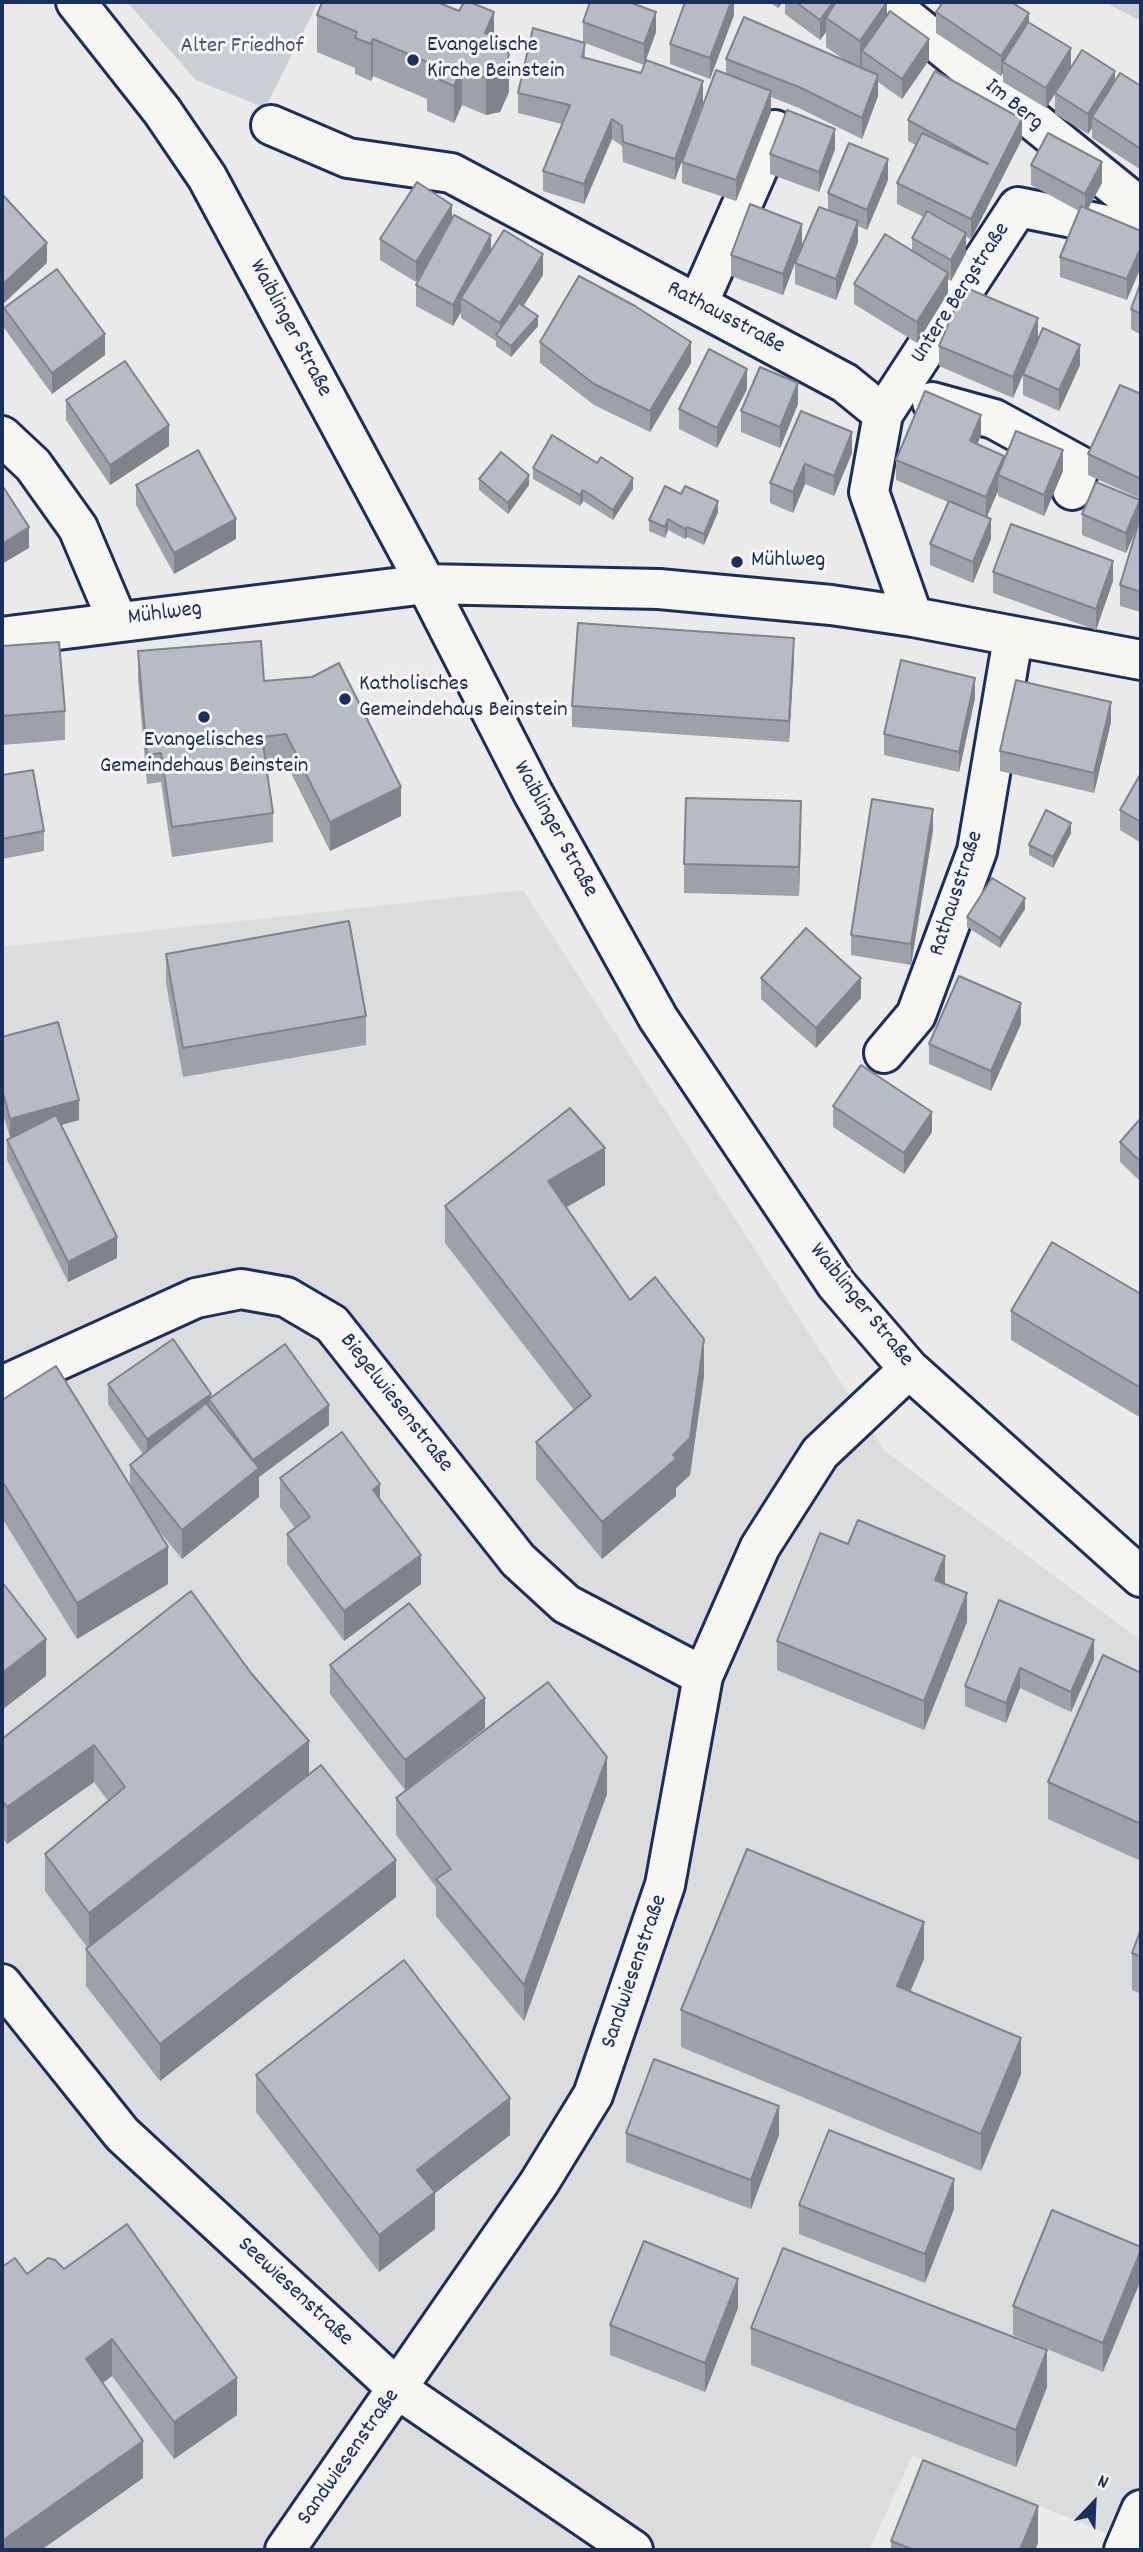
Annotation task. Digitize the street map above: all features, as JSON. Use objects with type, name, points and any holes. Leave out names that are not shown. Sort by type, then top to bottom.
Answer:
[{"type":"street","name":"Waiblinger Straße","points":[[76,2],[162,111],[207,177],[426,584],[533,793],[658,1018],[836,1284],[909,1369],[1141,1577]]},
{"type":"street","name":"Im Berg","points":[[887,2],[1141,208]]},
{"type":"street","name":"Rathausstraße","points":[[271,125],[348,158],[452,173],[845,383],[891,403],[994,419],[1080,466],[1072,490]]},
{"type":"street","points":[[698,304],[775,130]]},
{"type":"street","name":"Untere Bergstraße","points":[[891,403],[1018,207],[1141,232]]},
{"type":"street","points":[[891,403],[869,492],[913,617],[1013,638],[1141,660]]},
{"type":"street","points":[[2,436],[33,466],[78,528],[117,620]]},
{"type":"street","name":"Mühlweg","points":[[2,636],[426,584],[659,589],[831,605],[913,617]]},
{"type":"street","name":"Rathausstraße","points":[[884,1053],[916,1015],[978,851],[1013,638]]},
{"type":"street","name":"Biegelwiesenstraße","points":[[2,1386],[196,1298],[241,1289],[286,1297],[332,1324],[527,1569],[566,1604],[703,1676]]},
{"type":"street","name":"Sandwiesenstraße","points":[[285,2550],[399,2390],[539,2183],[593,2095],[665,1885],[703,1676],[760,1547],[820,1453],[909,1369]]},
{"type":"street","name":"Seewiesenstraße","points":[[2,1984],[122,2134],[399,2390],[633,2550]]},
{"type":"street","points":[[1125,2550],[1141,2510]]},
{"type":"shaded area","points":[[523,890],[885,1451],[1141,1640],[1141,2491],[1121,2539],[913,2455],[869,2550],[2,2550],[2,947]]},
{"type":"green space","name":"Alter Friedhof","points":[[127,2],[318,2],[265,108],[196,80]]},
{"type":"green space","points":[[1104,2],[1141,2],[1141,21]]},
{"type":"building","points":[[322,2],[437,2],[459,11],[464,2],[470,2],[494,12],[485,33],[503,40],[509,55],[500,75],[486,78],[462,68],[454,86],[427,74],[432,64],[373,39],[371,44],[355,38],[357,32],[317,15]]},
{"type":"building","points":[[590,2],[629,2],[656,12],[644,44],[583,22]]},
{"type":"building","points":[[685,2],[731,2],[710,58],[670,44]]},
{"type":"building","points":[[796,2],[833,2],[820,20]]},
{"type":"building","points":[[836,2],[887,2],[860,41],[826,18]]},
{"type":"building","points":[[943,2],[1011,2],[1029,13],[1001,56],[936,12]]},
{"type":"building","points":[[890,11],[929,39],[902,79],[862,51]]},
{"type":"building","points":[[744,17],[878,75],[862,118],[799,87],[726,59]]},
{"type":"building","points":[[1028,22],[1071,48],[1046,88],[1003,62]]},
{"type":"building","points":[[533,28],[585,43],[582,57],[641,73],[646,60],[703,81],[675,159],[623,142],[622,126],[612,119],[584,184],[543,171],[570,105],[518,93]]},
{"type":"building","points":[[1082,50],[1115,71],[1088,114],[1055,93]]},
{"type":"building","points":[[716,70],[771,91],[736,180],[682,162]]},
{"type":"building","points":[[935,71],[1022,119],[971,219],[897,183],[922,133],[988,164],[908,120]]},
{"type":"building","points":[[1120,73],[1141,86],[1141,149],[1092,117]]},
{"type":"building","points":[[787,110],[835,129],[819,172],[770,154]]},
{"type":"building","points":[[1048,133],[1102,162],[1085,194],[1031,165]]},
{"type":"building","points":[[849,143],[888,159],[867,210],[828,193]]},
{"type":"building","points":[[417,182],[452,205],[416,262],[380,239]]},
{"type":"building","points":[[2,194],[47,243],[2,285]]},
{"type":"building","points":[[750,204],[802,224],[783,274],[731,255]]},
{"type":"building","points":[[1081,206],[1141,231],[1141,247],[1127,279],[1060,257]]},
{"type":"building","points":[[819,207],[858,221],[836,279],[795,263]]},
{"type":"building","points":[[927,211],[966,233],[951,260],[912,238]]},
{"type":"building","points":[[454,215],[491,235],[453,305],[416,285]]},
{"type":"building","points":[[504,230],[543,254],[500,323],[461,298]]},
{"type":"building","points":[[885,234],[948,273],[917,322],[854,284]]},
{"type":"building","points":[[57,269],[105,334],[52,373],[4,308]]},
{"type":"building","points":[[579,276],[635,306],[691,342],[650,411],[594,384],[540,342]]},
{"type":"building","points":[[1141,282],[1141,314],[1131,309]]},
{"type":"building","points":[[964,287],[1038,318],[1013,377],[939,346]]},
{"type":"building","points":[[519,303],[538,316],[511,346],[496,335]]},
{"type":"building","points":[[1043,328],[1080,345],[1059,390],[1023,374]]},
{"type":"building","points":[[709,349],[747,369],[717,428],[679,409]]},
{"type":"building","points":[[125,361],[169,425],[110,465],[66,400]]},
{"type":"building","points":[[760,367],[798,383],[780,427],[741,411]]},
{"type":"building","points":[[1120,385],[1141,394],[1141,479],[1088,454]]},
{"type":"building","points":[[925,391],[981,415],[970,441],[1004,456],[986,497],[896,460]]},
{"type":"building","points":[[801,411],[852,432],[834,476],[805,464],[793,492],[770,483]]},
{"type":"building","points":[[1016,431],[1063,450],[1044,495],[998,475]]},
{"type":"building","points":[[552,435],[597,463],[601,457],[633,478],[613,510],[583,490],[580,495],[533,468]]},
{"type":"building","points":[[198,450],[236,519],[174,553],[136,485]]},
{"type":"building","points":[[501,452],[529,475],[508,503],[479,479]]},
{"type":"building","points":[[1096,482],[1140,500],[1126,533],[1082,514]]},
{"type":"building","points":[[2,485],[29,527],[2,544]]},
{"type":"building","points":[[665,486],[681,494],[685,486],[718,501],[704,534],[687,527],[685,529],[668,519],[665,527],[649,520]]},
{"type":"building","points":[[949,501],[991,519],[973,562],[930,544]]},
{"type":"building","points":[[1141,515],[1141,592],[1120,585]]},
{"type":"building","points":[[1011,524],[1113,561],[1096,609],[993,572]]},
{"type":"building","points":[[578,623],[794,638],[789,721],[572,706]]},
{"type":"building","points":[[261,641],[264,681],[312,677],[339,663],[401,787],[330,822],[286,734],[262,737],[273,813],[172,827],[161,753],[147,755],[138,651]]},
{"type":"building","points":[[59,642],[65,711],[2,716],[2,646]]},
{"type":"building","points":[[901,660],[975,678],[959,752],[884,734]]},
{"type":"building","points":[[1016,680],[1111,702],[1094,773],[1000,751]]},
{"type":"building","points":[[33,770],[44,831],[2,839],[2,775]]},
{"type":"building","points":[[1141,773],[1141,822],[1120,810]]},
{"type":"building","points":[[686,798],[801,801],[799,867],[684,864]]},
{"type":"building","points":[[872,799],[933,809],[911,944],[851,935]]},
{"type":"building","points":[[1046,810],[1071,823],[1053,857],[1029,845]]},
{"type":"building","points":[[992,878],[1025,898],[1000,938],[967,917]]},
{"type":"building","points":[[349,921],[366,1016],[183,1048],[166,954]]},
{"type":"building","points":[[806,928],[861,978],[816,1028],[761,978]]},
{"type":"building","points":[[959,976],[1021,1003],[991,1071],[929,1044]]},
{"type":"building","points":[[58,1022],[79,1100],[10,1119],[2,1089],[2,1037]]},
{"type":"building","points":[[861,1065],[932,1112],[904,1153],[833,1106]]},
{"type":"building","points":[[570,1108],[605,1148],[548,1181],[630,1300],[655,1277],[704,1339],[690,1438],[673,1455],[676,1459],[602,1522],[536,1442],[591,1396],[445,1206]]},
{"type":"building","points":[[56,1115],[117,1237],[68,1262],[7,1140]]},
{"type":"building","points":[[1141,1118],[1141,1162],[1120,1142]]},
{"type":"building","points":[[1052,1242],[1141,1294],[1141,1388],[1011,1311]]},
{"type":"building","points":[[173,1339],[211,1394],[147,1439],[108,1384]]},
{"type":"building","points":[[285,1344],[329,1405],[253,1460],[209,1399]]},
{"type":"building","points":[[56,1366],[168,1547],[77,1603],[2,1481],[2,1400]]},
{"type":"building","points":[[206,1403],[259,1468],[182,1530],[130,1465]]},
{"type":"building","points":[[342,1432],[380,1484],[373,1490],[421,1555],[344,1611],[287,1534],[310,1517],[280,1478]]},
{"type":"building","points":[[858,1520],[945,1556],[935,1580],[967,1593],[924,1701],[777,1641],[820,1533],[848,1544]]},
{"type":"building","points":[[2,1582],[46,1639],[2,1673]]},
{"type":"building","points":[[191,1591],[251,1673],[309,1741],[89,1913],[45,1854],[125,1787],[94,1745],[7,1807],[2,1800],[2,1739]]},
{"type":"building","points":[[999,1600],[1094,1640],[1071,1692],[1020,1668],[1006,1703],[965,1686]]},
{"type":"building","points":[[409,1603],[485,1698],[405,1760],[330,1665]]},
{"type":"building","points":[[1103,1655],[1141,1673],[1141,1824],[1048,1782]]},
{"type":"building","points":[[548,1682],[607,1757],[524,1985],[436,1879],[451,1869],[396,1798]]},
{"type":"building","points":[[321,1765],[396,1860],[160,2044],[86,1949]]},
{"type":"building","points":[[747,1849],[924,1922],[897,1986],[1021,2038],[981,2134],[681,2010]]},
{"type":"building","points":[[1141,1929],[1141,1957],[1132,1953]]},
{"type":"building","points":[[404,1960],[510,2098],[417,2170],[435,2192],[379,2235],[256,2075]]},
{"type":"building","points":[[654,2059],[779,2106],[751,2180],[626,2133]]},
{"type":"building","points":[[829,2130],[954,2179],[925,2254],[799,2205]]},
{"type":"building","points":[[1052,2210],[1141,2247],[1103,2343],[1013,2306]]},
{"type":"building","points":[[127,2224],[237,2378],[174,2422],[112,2339],[86,2359],[143,2441],[2,2541],[2,2267],[15,2258],[27,2274],[48,2258],[55,2260],[64,2269]]},
{"type":"building","points":[[644,2241],[738,2279],[705,2363],[610,2325]]},
{"type":"building","points":[[783,2248],[1047,2350],[1016,2430],[751,2328]]},
{"type":"building","points":[[923,2460],[1038,2506],[1020,2550],[914,2550],[891,2541]]},
{"type":"place","name":"Evangelische Kirche Beinstein","points":[[413,60]]},
{"type":"place","name":"Mühlweg","points":[[737,562]]},
{"type":"place","name":"Katholisches Gemeindehaus Beinstein","points":[[345,699]]},
{"type":"place","name":"Evangelisches Gemeindehaus Beinstein","points":[[204,717]]}]
